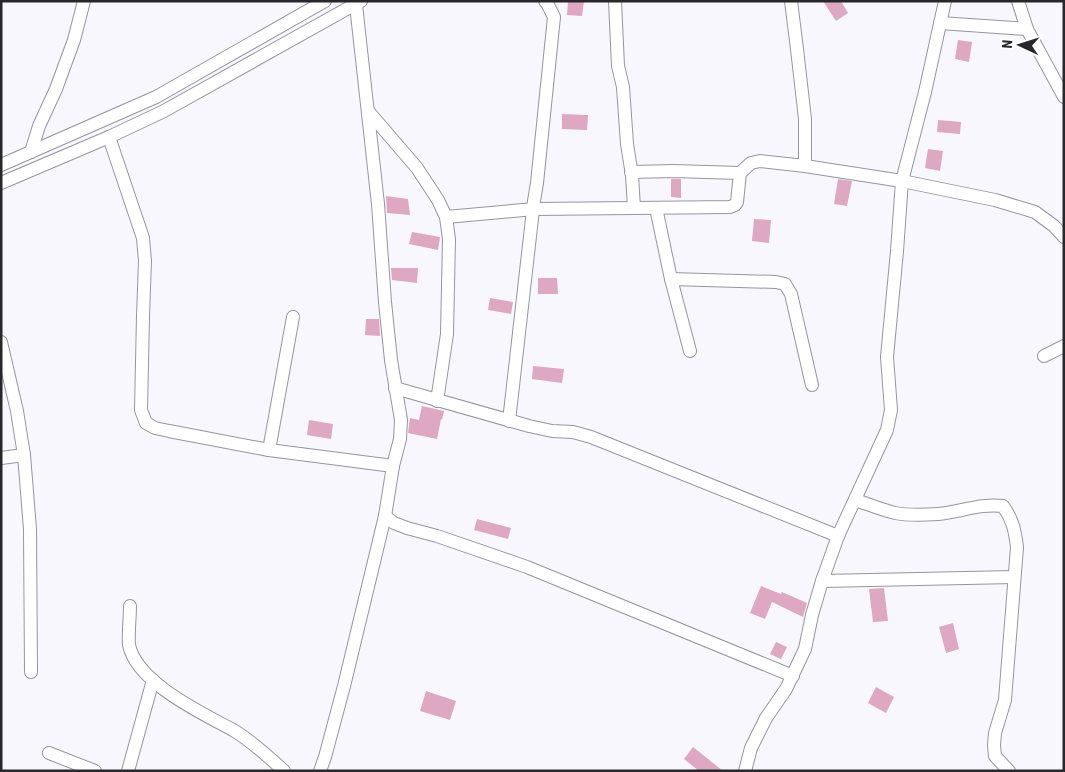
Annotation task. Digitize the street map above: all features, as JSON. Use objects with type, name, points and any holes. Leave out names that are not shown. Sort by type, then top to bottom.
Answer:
[{"type":"street","points":[[31,152],[39,126],[56,89],[74,40],[84,1]]},
{"type":"street","points":[[1,165],[156,97],[307,6],[325,1]]},
{"type":"street","points":[[509,421],[554,18],[545,1]]},
{"type":"street","points":[[615,1],[618,66],[622,87],[634,208]]},
{"type":"street","points":[[791,1],[805,119],[805,166]]},
{"type":"street","points":[[745,771],[752,748],[766,718],[786,689],[805,650],[812,614],[838,536],[887,430],[891,410],[887,357],[902,182],[925,92],[945,1]]},
{"type":"street","points":[[1018,1],[1026,29],[1064,97]]},
{"type":"street","points":[[1,183],[109,137],[164,110],[358,3],[378,204],[385,302],[395,388],[401,420],[400,440],[393,466],[385,516],[344,686],[320,771]]},
{"type":"street","points":[[940,23],[1026,29]]},
{"type":"street","points":[[368,111],[417,168],[438,200],[446,217],[449,239],[447,334],[437,400]]},
{"type":"street","points":[[109,137],[143,238],[145,262],[142,316],[141,410],[146,423],[155,428],[269,450],[393,466]]},
{"type":"street","points":[[446,217],[534,210],[730,207],[737,202],[740,173],[751,163],[760,161],[805,166],[902,182],[995,200],[1035,212],[1054,226],[1064,237]]},
{"type":"street","points":[[631,172],[740,173]]},
{"type":"street","points":[[656,208],[690,351]]},
{"type":"street","points":[[672,279],[776,282],[785,284],[791,294],[812,385]]},
{"type":"street","points":[[269,450],[293,316]]},
{"type":"street","points":[[1,342],[4,369],[17,411],[24,455],[30,529],[31,672]]},
{"type":"street","points":[[1044,356],[1064,346]]},
{"type":"street","points":[[395,388],[509,421],[552,431],[573,432],[591,437],[838,536]]},
{"type":"street","points":[[1,458],[24,455]]},
{"type":"street","points":[[855,500],[895,513],[919,515],[941,514],[974,506],[993,504],[1003,506],[1010,516],[1017,547],[1005,700],[994,745],[995,756],[1008,771]]},
{"type":"street","points":[[385,516],[394,523],[407,528],[527,566],[793,676]]},
{"type":"street","points":[[822,581],[1014,577]]},
{"type":"street","points":[[130,606],[130,644],[135,658],[144,672],[169,693],[211,719],[235,731],[284,771]]},
{"type":"street","points":[[128,771],[153,680]]},
{"type":"street","points":[[49,753],[96,771]]},
{"type":"building","points":[[568,1],[584,1],[582,16],[567,15]]},
{"type":"building","points":[[823,1],[841,1],[848,13],[836,21]]},
{"type":"building","points":[[958,40],[972,42],[969,62],[955,59]]},
{"type":"building","points":[[562,114],[588,115],[587,130],[562,129]]},
{"type":"building","points":[[938,120],[961,122],[960,134],[937,132]]},
{"type":"building","points":[[928,149],[943,151],[940,171],[925,168]]},
{"type":"building","points":[[671,179],[681,179],[681,198],[671,197]]},
{"type":"building","points":[[838,179],[852,181],[847,206],[834,204]]},
{"type":"building","points":[[386,196],[408,199],[410,215],[387,213]]},
{"type":"building","points":[[754,219],[771,220],[769,243],[752,241]]},
{"type":"building","points":[[412,232],[440,237],[438,250],[409,244]]},
{"type":"building","points":[[391,268],[418,268],[417,283],[392,280]]},
{"type":"building","points":[[538,278],[557,278],[558,294],[538,294]]},
{"type":"building","points":[[490,298],[513,302],[511,314],[488,310]]},
{"type":"building","points":[[366,319],[379,319],[380,336],[365,335]]},
{"type":"building","points":[[533,366],[564,369],[562,383],[532,379]]},
{"type":"building","points":[[422,406],[444,411],[437,439],[408,433],[410,418],[419,420]]},
{"type":"building","points":[[309,420],[333,424],[331,439],[307,435]]},
{"type":"building","points":[[477,519],[511,528],[508,539],[474,530]]},
{"type":"building","points":[[761,586],[781,594],[782,592],[807,603],[803,617],[772,602],[765,619],[750,613]]},
{"type":"building","points":[[884,588],[888,621],[873,622],[869,589]]},
{"type":"building","points":[[953,623],[959,649],[946,653],[939,627]]},
{"type":"building","points":[[776,642],[787,647],[781,659],[770,654]]},
{"type":"building","points":[[876,687],[894,697],[886,713],[868,703]]},
{"type":"building","points":[[426,691],[456,701],[450,720],[420,711]]},
{"type":"building","points":[[693,747],[723,771],[699,771],[684,759]]}]
